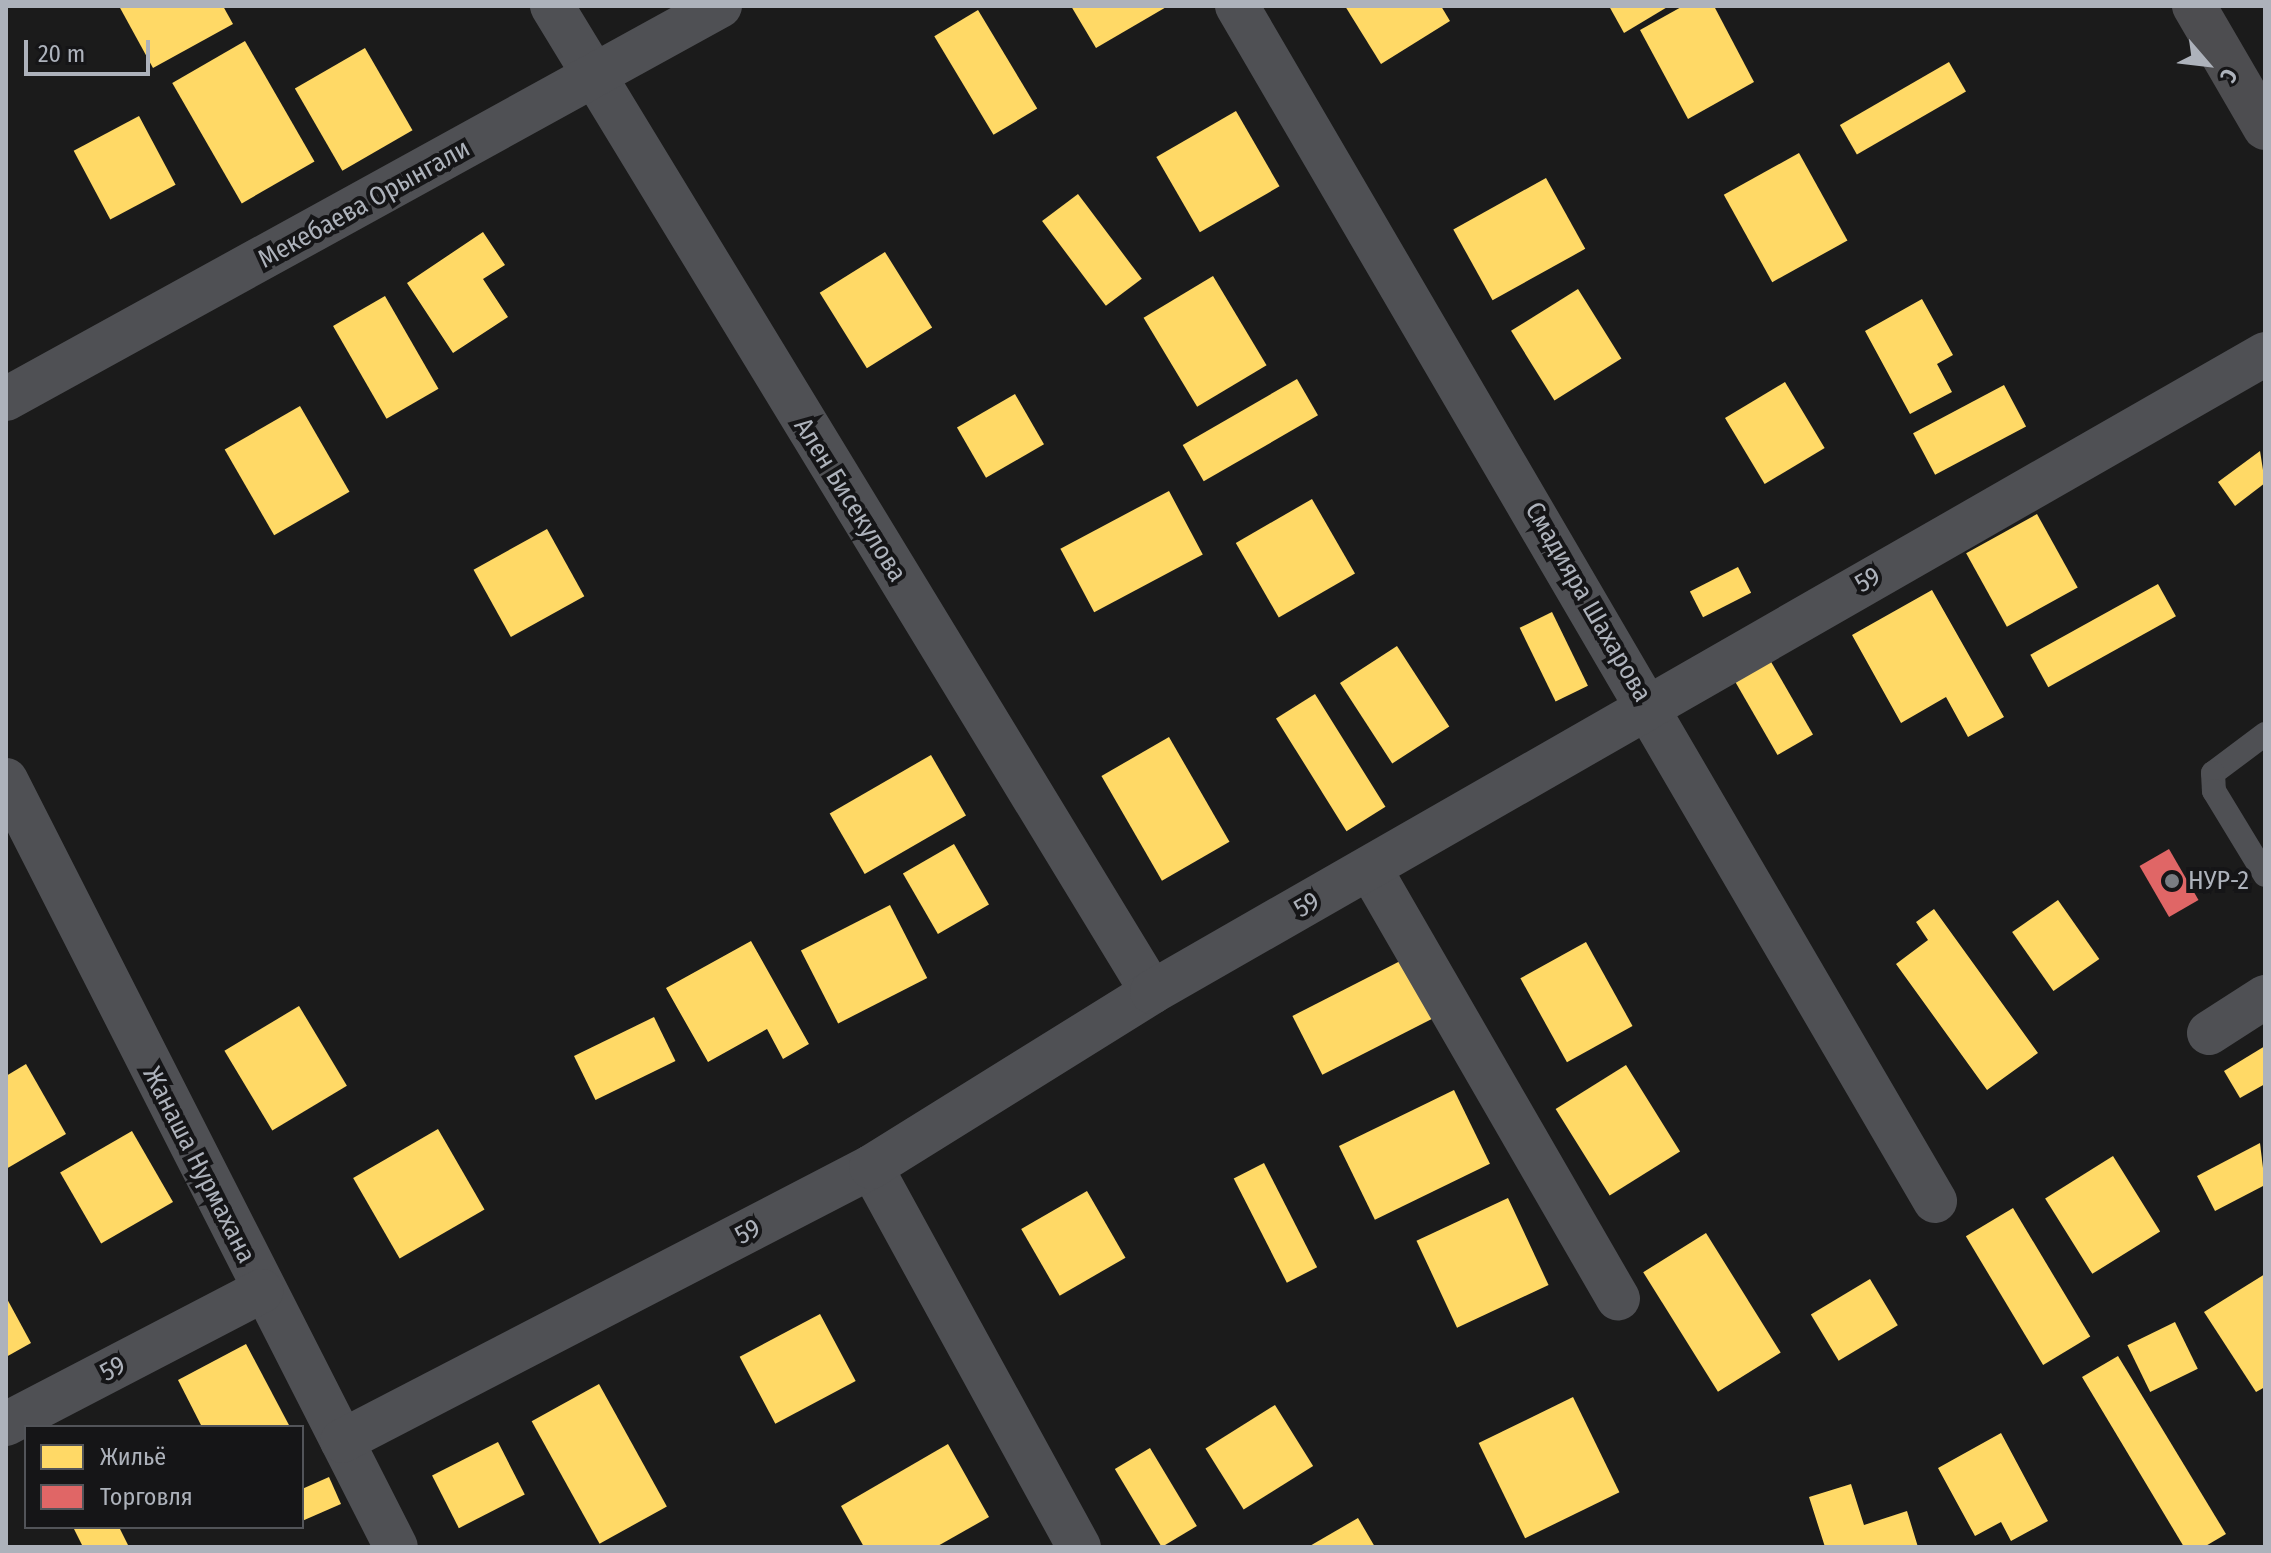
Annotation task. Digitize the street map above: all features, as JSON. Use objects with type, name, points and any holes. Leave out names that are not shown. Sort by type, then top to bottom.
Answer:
[{"type":"highway","points":[[2194,6],[2265,128]]},
{"type":"street","name":"Ален Бисекулова","points":[[552,6],[591,80],[1152,992]]},
{"type":"street","name":"Мекебаева Орынгали","points":[[6,399],[591,80],[720,6]]},
{"type":"street","name":"Смадияра Шахарова","points":[[1237,6],[1652,710],[1935,1201]]},
{"type":"street","name":"59","points":[[342,1441],[871,1167],[1152,992],[1652,710],[2265,354]]},
{"type":"street","name":"Жанаша Нурмахана","points":[[6,780],[262,1291],[396,1547]]},
{"type":"street","points":[[1370,869],[1618,1299]]},
{"type":"street","points":[[2209,1033],[2265,997]]},
{"type":"street","points":[[871,1167],[1079,1547]]},
{"type":"street","name":"59","points":[[6,1424],[262,1291]]},
{"type":"lane","points":[[2265,734],[2213,773],[2214,791],[2265,875]]},
{"type":"building: Жильё","points":[[119,6],[223,6],[233,24],[153,68]]},
{"type":"building: Жильё","points":[[1071,6],[1168,6],[1096,48]]},
{"type":"building: Жильё","points":[[1345,6],[1441,6],[1450,21],[1381,64]]},
{"type":"building: Жильё","points":[[1609,6],[1669,6],[1624,33]]},
{"type":"building: Жильё","points":[[1683,6],[1714,6],[1754,82],[1688,119],[1640,30]]},
{"type":"building: Жильё","points":[[978,10],[1037,109],[994,135],[934,36]]},
{"type":"building: Жильё","points":[[245,41],[314,161],[242,203],[172,83]]},
{"type":"building: Жильё","points":[[365,48],[412,130],[342,171],[295,88]]},
{"type":"building: Жильё","points":[[1949,62],[1966,91],[1857,154],[1840,125]]},
{"type":"building: Жильё","points":[[1236,111],[1280,186],[1200,232],[1156,157]]},
{"type":"building: Жильё","points":[[139,116],[176,185],[110,220],[74,151]]},
{"type":"building: Жильё","points":[[1799,153],[1847,240],[1772,282],[1724,195]]},
{"type":"building: Жильё","points":[[1546,178],[1585,249],[1493,300],[1453,229]]},
{"type":"building: Жильё","points":[[1078,194],[1142,279],[1106,306],[1042,221]]},
{"type":"building: Жильё","points":[[483,232],[505,265],[483,279],[508,317],[453,353],[407,283]]},
{"type":"building: Жильё","points":[[885,252],[932,327],[867,368],[820,293]]},
{"type":"building: Жильё","points":[[1213,276],[1267,365],[1197,407],[1144,318]]},
{"type":"building: Жильё","points":[[1578,289],[1621,359],[1554,400],[1511,331]]},
{"type":"building: Жильё","points":[[385,296],[438,389],[387,419],[333,326]]},
{"type":"building: Жильё","points":[[1922,299],[1953,355],[1937,364],[1952,392],[1910,414],[1865,331]]},
{"type":"building: Жильё","points":[[1297,379],[1318,415],[1204,481],[1183,445]]},
{"type":"building: Жильё","points":[[1785,382],[1825,448],[1765,484],[1725,418]]},
{"type":"building: Жильё","points":[[2004,385],[2026,426],[1935,475],[1913,433]]},
{"type":"building: Жильё","points":[[1015,394],[1044,444],[986,478],[957,428]]},
{"type":"building: Жильё","points":[[300,406],[350,492],[274,535],[225,450]]},
{"type":"building: Жильё","points":[[2260,451],[2265,483],[2235,506],[2218,482]]},
{"type":"building: Жильё","points":[[1169,491],[1203,555],[1094,612],[1060,549]]},
{"type":"building: Жильё","points":[[1312,499],[1355,573],[1279,617],[1236,543]]},
{"type":"building: Жильё","points":[[2037,514],[2078,587],[2007,627],[1966,553]]},
{"type":"building: Жильё","points":[[547,529],[584,596],[511,637],[474,570]]},
{"type":"building: Жильё","points":[[1738,567],[1751,593],[1703,617],[1690,592]]},
{"type":"building: Жильё","points":[[2158,584],[2176,616],[2048,687],[2030,655]]},
{"type":"building: Жильё","points":[[1932,590],[2004,717],[1968,737],[1946,697],[1901,723],[1852,635]]},
{"type":"building: Жильё","points":[[1552,612],[1588,686],[1556,701],[1520,628]]},
{"type":"building: Жильё","points":[[1397,646],[1449,727],[1392,764],[1340,683]]},
{"type":"building: Жильё","points":[[1770,660],[1813,734],[1777,755],[1734,680]]},
{"type":"building: Жильё","points":[[1315,694],[1385,807],[1346,831],[1276,718]]},
{"type":"building: Жильё","points":[[1169,737],[1230,842],[1162,881],[1101,776]]},
{"type":"building: Жильё","points":[[931,755],[966,816],[865,874],[830,814]]},
{"type":"building: Жильё","points":[[954,844],[989,905],[938,934],[903,873]]},
{"type":"building: Жильё","points":[[2058,900],[2099,959],[2053,991],[2012,932]]},
{"type":"building: Жильё","points":[[890,905],[927,978],[838,1023],[801,950]]},
{"type":"building: Жильё","points":[[1934,909],[2038,1053],[1987,1090],[1896,964],[1928,940],[1916,922]]},
{"type":"building: Жильё","points":[[751,941],[809,1044],[783,1059],[767,1029],[708,1062],[666,988]]},
{"type":"building: Жильё","points":[[1586,942],[1633,1026],[1567,1062],[1520,978]]},
{"type":"building: Жильё","points":[[1410,956],[1440,1015],[1322,1075],[1292,1016]]},
{"type":"building: Жильё","points":[[299,1006],[347,1086],[272,1131],[224,1051]]},
{"type":"building: Жильё","points":[[654,1017],[675,1061],[595,1100],[574,1056]]},
{"type":"building: Жильё","points":[[2265,1046],[2265,1084],[2240,1098],[2224,1071]]},
{"type":"building: Жильё","points":[[26,1064],[66,1134],[6,1169],[6,1076]]},
{"type":"building: Жильё","points":[[1626,1065],[1680,1152],[1610,1195],[1556,1109]]},
{"type":"building: Жильё","points":[[1454,1090],[1490,1164],[1375,1220],[1339,1146]]},
{"type":"building: Жильё","points":[[438,1129],[484,1210],[400,1259],[353,1178]]},
{"type":"building: Жильё","points":[[132,1131],[173,1202],[101,1244],[60,1172]]},
{"type":"building: Жильё","points":[[2260,1143],[2265,1185],[2215,1211],[2197,1176]]},
{"type":"building: Жильё","points":[[2113,1156],[2160,1231],[2092,1274],[2045,1198]]},
{"type":"building: Жильё","points":[[1264,1163],[1317,1267],[1287,1283],[1234,1178]]},
{"type":"building: Жильё","points":[[1087,1191],[1126,1258],[1060,1296],[1021,1229]]},
{"type":"building: Жильё","points":[[1508,1198],[1549,1285],[1457,1328],[1416,1241]]},
{"type":"building: Жильё","points":[[2013,1208],[2090,1337],[2043,1365],[1966,1236]]},
{"type":"building: Жильё","points":[[1706,1233],[1781,1353],[1718,1392],[1643,1272]]},
{"type":"building: Жильё","points":[[2265,1274],[2265,1387],[2256,1392],[2204,1312]]},
{"type":"building: Жильё","points":[[1870,1279],[1898,1325],[1839,1361],[1811,1315]]},
{"type":"building: Жильё","points":[[6,1297],[31,1343],[6,1357]]},
{"type":"building: Жильё","points":[[820,1314],[856,1381],[775,1424],[740,1357]]},
{"type":"building: Жильё","points":[[2175,1322],[2198,1369],[2150,1392],[2127,1345]]},
{"type":"building: Жильё","points":[[246,1344],[289,1425],[201,1425],[178,1380]]},
{"type":"building: Жильё","points":[[2118,1356],[2226,1534],[2204,1547],[2184,1547],[2082,1377]]},
{"type":"building: Жильё","points":[[599,1384],[667,1506],[600,1544],[532,1421]]},
{"type":"building: Жильё","points":[[1573,1397],[1619,1492],[1525,1538],[1479,1443]]},
{"type":"building: Жильё","points":[[1275,1405],[1313,1466],[1244,1510],[1205,1448]]},
{"type":"building: Жильё","points":[[2001,1433],[2048,1521],[2011,1541],[2001,1522],[1975,1536],[1938,1468]]},
{"type":"building: Жильё","points":[[498,1442],[525,1495],[459,1528],[432,1476]]},
{"type":"building: Жильё","points":[[948,1444],[989,1517],[936,1547],[864,1547],[841,1506]]},
{"type":"building: Жильё","points":[[1150,1448],[1197,1526],[1162,1547],[1115,1469]]},
{"type":"building: Жильё","points":[[329,1477],[341,1504],[304,1520],[304,1488]]},
{"type":"building: Жильё","points":[[1851,1484],[1864,1525],[1907,1511],[1918,1547],[1825,1547],[1809,1497]]},
{"type":"building: Жильё","points":[[1358,1518],[1375,1547],[1308,1547]]},
{"type":"building: Жильё","points":[[74,1529],[120,1529],[129,1547],[83,1547]]},
{"type":"building: Торговля","points":[[2169,849],[2198,900],[2169,917],[2140,866]]},
{"type":"place","name":"НУР-2","points":[[2172,881]]}]
